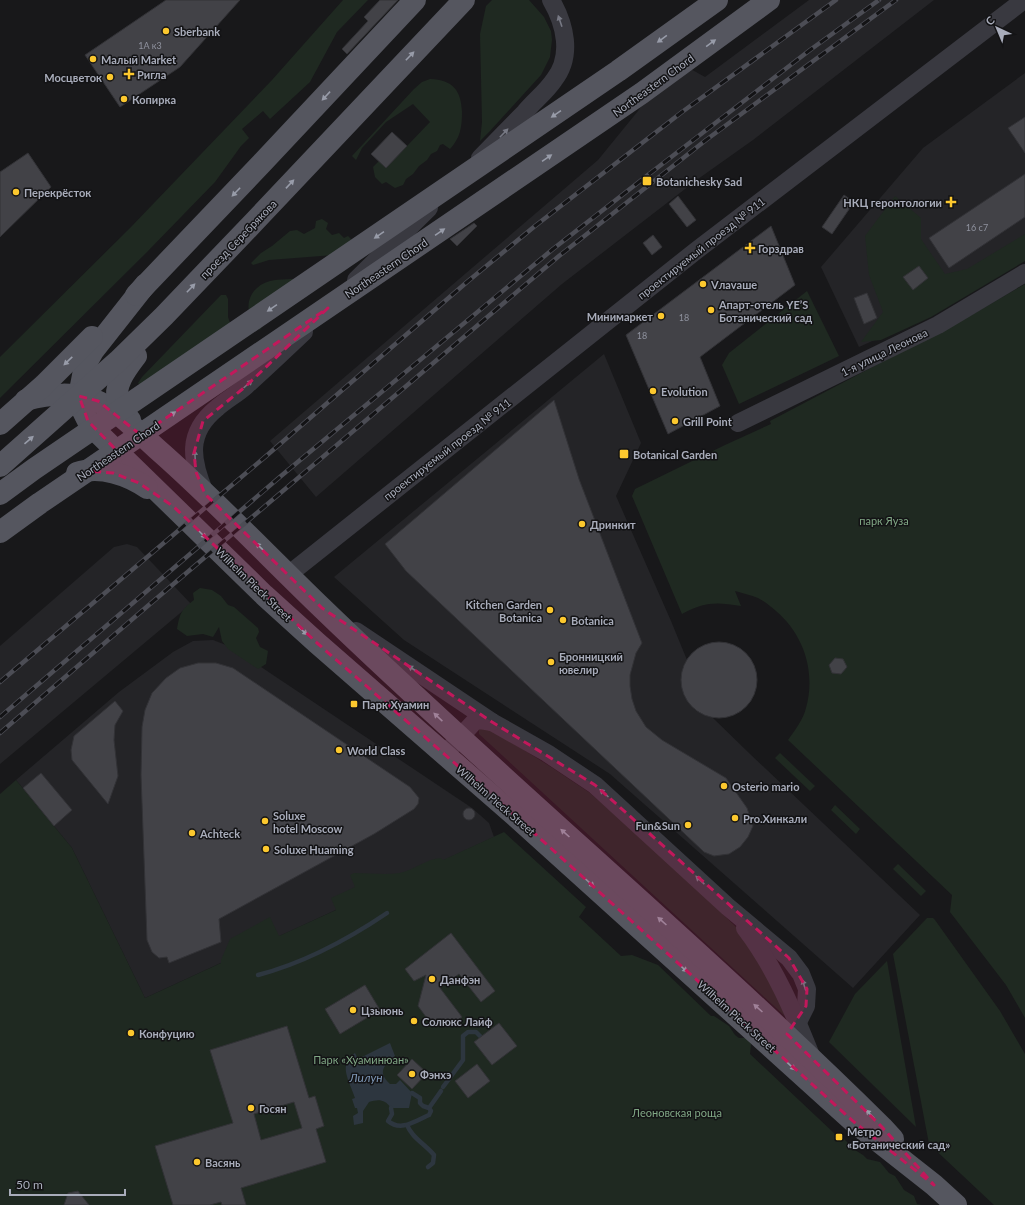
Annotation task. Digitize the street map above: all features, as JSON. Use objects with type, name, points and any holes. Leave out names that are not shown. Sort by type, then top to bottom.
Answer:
[{"type":"main road","points":[[10,412],[44,385],[146,285],[415,0]]},
{"type":"main road","name":"проезд Серебрякова","points":[[0,466],[118,362],[164,316],[464,0]]},
{"type":"main road","points":[[0,494],[40,465],[606,80],[717,0]]},
{"type":"main road","name":"Northeastern Chord","points":[[0,532],[40,503],[642,93],[769,0]]},
{"type":"main road","name":"Wilhelm Pieck Street","points":[[146,285],[93,351],[85,365],[79,396],[81,407],[88,421],[99,434],[264,595],[322,648],[513,814],[854,1122],[934,1185],[956,1205]]},
{"type":"main road","points":[[143,437],[118,403],[116,395],[120,381],[164,316]]},
{"type":"main road","name":"Wilhelm Pieck Street","points":[[10,412],[38,396],[79,396],[98,401],[125,421],[205,494],[322,608],[459,737],[792,1028],[812,1058],[882,1127],[934,1185]]},
{"type":"main road","points":[[0,526],[64,477],[81,471],[97,470],[113,473],[139,483],[174,507]]},
{"type":"street","points":[[205,494],[196,472],[194,453],[196,437],[203,421],[217,408],[245,387],[304,332],[482,156],[555,80],[563,63],[566,43],[557,11],[551,0]]},
{"type":"street","name":"проектируемый проезд № 911","points":[[288,575],[691,255],[1024,0]]},
{"type":"street","name":"1-я улица Леонова","points":[[738,423],[932,328],[1025,273]]},
{"type":"street","points":[[322,608],[492,722],[547,753],[595,785],[728,907],[771,967],[792,1028],[779,1041],[771,1042],[762,1039]]},
{"type":"street","points":[[452,762],[448,752],[451,745],[474,722],[480,720],[492,722]]},
{"type":"highlighted area","points":[[328,308],[245,387],[203,421],[194,453],[196,472],[205,494],[322,608],[492,722],[595,785],[789,958],[807,989],[806,1006],[787,1034],[882,1127],[934,1185],[854,1122],[513,814],[317,643],[174,507],[139,483],[113,473],[88,471],[117,451],[88,421],[79,396],[98,401],[141,435]]},
{"type":"shaded area","points":[[809,0],[934,0],[753,140],[698,179],[562,284],[316,497],[270,441],[598,160],[638,111],[671,58],[705,77]]},
{"type":"shaded area","name":"НКЦ геронтологии","points":[[1025,73],[1025,257],[928,316],[859,347],[821,267],[923,148]]},
{"type":"shaded area","points":[[604,354],[641,443],[616,496],[687,660],[683,667],[681,682],[684,695],[692,707],[698,712],[713,718],[920,915],[853,988],[610,774],[404,640],[334,577]]},
{"type":"shaded area","points":[[127,544],[137,547],[191,604],[0,764],[0,646],[114,547]]},
{"type":"shaded area","points":[[213,640],[231,647],[472,808],[489,823],[494,837],[145,998],[72,848],[16,780],[119,692],[173,652],[193,641]]},
{"type":"green space","points":[[343,0],[368,0],[337,32],[310,82],[270,119],[263,111],[242,129],[249,138],[241,146],[215,182],[0,398],[0,357],[131,227],[272,80]]},
{"type":"green space","points":[[492,0],[529,0],[544,17],[551,31],[552,40],[550,57],[541,75],[480,141],[482,122],[480,34],[486,6]]},
{"type":"green space","points":[[430,79],[445,81],[458,92],[461,104],[462,123],[458,137],[450,149],[443,144],[440,145],[437,151],[431,154],[413,174],[406,179],[403,185],[395,188],[386,182],[382,184],[375,177],[373,167],[379,161],[386,168],[430,122],[413,104],[386,122],[362,148],[356,160],[352,156],[414,89],[422,82]]},
{"type":"green space","points":[[895,196],[921,218],[921,239],[945,274],[967,269],[1025,234],[1025,261],[931,317],[881,340],[861,342],[883,312],[869,275],[865,236]]},
{"type":"green space","points":[[322,219],[328,223],[326,229],[332,235],[339,233],[344,238],[348,236],[351,239],[350,243],[334,255],[269,260],[253,265],[251,263],[261,253],[290,231],[297,230],[304,234],[315,228],[316,221]]},
{"type":"green space","points":[[282,279],[304,279],[266,319],[260,330],[250,317],[249,310],[249,302],[255,290],[262,284],[270,281]]},
{"type":"green space","name":"парк Яуза","points":[[1025,284],[1025,1018],[1006,985],[950,912],[952,895],[788,740],[803,717],[809,694],[808,668],[805,655],[794,631],[776,611],[765,602],[755,597],[735,591],[741,606],[710,604],[697,607],[682,614],[632,496],[635,489],[771,424],[770,421],[975,313]]},
{"type":"green space","points":[[807,291],[839,356],[739,404],[722,365],[729,353]]},
{"type":"green space","points":[[221,295],[226,295],[228,299],[228,317],[233,332],[141,386],[138,383],[142,377]]},
{"type":"green space","points":[[200,588],[212,590],[221,596],[228,605],[234,607],[258,628],[259,632],[256,638],[260,647],[268,651],[266,664],[258,669],[228,649],[222,641],[219,627],[213,637],[203,634],[187,636],[177,629],[182,612],[186,606],[194,600],[193,593]]},
{"type":"green space","points":[[486,726],[590,793],[674,866],[743,934],[758,955],[786,1017],[479,734],[479,730]]},
{"type":"green space","points":[[780,753],[815,786],[810,791],[775,758]]},
{"type":"green space","name":"Парк «Хуаминюан»","points":[[16,780],[72,848],[145,998],[221,963],[230,939],[270,917],[279,936],[336,910],[331,898],[355,887],[350,875],[354,873],[400,873],[410,870],[430,860],[441,858],[443,860],[504,832],[586,907],[579,917],[621,956],[632,955],[658,965],[711,1016],[714,1016],[729,1026],[739,1038],[746,1038],[751,1044],[750,1054],[835,1134],[842,1137],[867,1159],[880,1162],[889,1173],[895,1176],[904,1190],[914,1196],[917,1204],[922,1205],[0,1205],[0,794]]},
{"type":"green space","points":[[835,805],[860,829],[856,834],[831,810]]},
{"type":"green space","points":[[898,864],[926,891],[921,896],[893,869]]},
{"type":"green space","points":[[927,918],[933,918],[935,920],[1000,1011],[1025,1054],[1025,1205],[994,1205],[929,1144],[893,954]]},
{"type":"green space","points":[[887,961],[916,1127],[829,1042],[855,994]]},
{"type":"water","name":"Лилун","points":[[390,1043],[395,1056],[385,1066],[383,1072],[384,1076],[390,1084],[396,1084],[400,1080],[412,1093],[409,1108],[391,1108],[384,1101],[375,1100],[369,1102],[363,1111],[363,1123],[354,1125],[353,1116],[358,1113],[352,1099],[355,1098],[346,1074],[347,1062],[355,1053],[358,1059]]},
{"type":"building","points":[[166,0],[240,0],[180,67],[120,107],[85,55]]},
{"type":"building","points":[[380,0],[398,0],[347,54],[342,49],[368,21],[364,17]]},
{"type":"building","points":[[1025,117],[1025,153],[1008,128]]},
{"type":"building","points":[[392,132],[407,146],[386,168],[371,154]]},
{"type":"building","points":[[28,153],[51,187],[0,237],[0,172]]},
{"type":"building","points":[[1025,174],[1025,217],[949,268],[929,238]]},
{"type":"building","points":[[844,195],[854,202],[832,234],[822,227]]},
{"type":"building","points":[[678,196],[696,220],[687,227],[669,204]]},
{"type":"building","points":[[474,223],[477,226],[457,246],[450,239]]},
{"type":"building","name":"Апарт-отель YE’S Ботанический сад","points":[[771,226],[795,285],[700,357],[720,406],[668,434],[626,335]]},
{"type":"building","points":[[653,235],[662,247],[652,255],[643,243]]},
{"type":"building","points":[[919,266],[928,278],[913,290],[903,277]]},
{"type":"building","points":[[867,293],[877,318],[864,324],[854,298]]},
{"type":"building","points":[[554,400],[579,479],[642,643],[636,653],[630,675],[632,699],[636,711],[646,727],[662,740],[726,778],[747,808],[753,826],[748,837],[740,847],[729,854],[714,856],[704,852],[406,571],[385,544]]},
{"type":"building","points":[[719,642],[734,645],[746,653],[754,665],[757,680],[754,695],[746,707],[734,715],[719,718],[704,715],[692,707],[684,695],[681,680],[684,665],[692,653],[704,645]]},
{"type":"building","points":[[835,658],[843,659],[847,667],[841,674],[832,673],[829,665]]},
{"type":"building","points":[[198,663],[216,663],[233,668],[410,787],[419,798],[418,804],[414,809],[374,834],[219,919],[221,942],[169,963],[167,957],[159,958],[152,952],[147,940],[141,775],[142,727],[145,710],[152,693],[166,678],[180,668]]},
{"type":"building","points":[[115,701],[123,711],[115,725],[114,740],[118,776],[108,804],[72,760],[71,750],[74,736]]},
{"type":"building","points":[[41,773],[72,810],[54,826],[23,788]]},
{"type":"building","points":[[467,808],[471,808],[475,814],[471,820],[467,820],[463,816],[463,812]]},
{"type":"building","name":"Данфэн","points":[[451,933],[495,991],[481,1002],[459,974],[440,988],[462,1017],[449,1027],[432,1025],[418,1006],[426,975],[414,981],[405,969]]},
{"type":"building","name":"Цзыюнь","points":[[365,985],[380,1010],[340,1034],[325,1009]]},
{"type":"building","points":[[499,1023],[517,1046],[492,1065],[474,1042]]},
{"type":"building","name":"Госян","points":[[287,1026],[309,1098],[315,1096],[324,1126],[316,1129],[326,1162],[241,1188],[246,1205],[222,1205],[221,1202],[210,1205],[173,1205],[155,1146],[233,1123],[210,1050]],"holes":[[[294,1102],[302,1128],[261,1140],[254,1114]]]},
{"type":"building","name":"Фэнхэ","points":[[412,1059],[427,1073],[412,1089],[397,1075]]},
{"type":"building","points":[[477,1064],[490,1081],[468,1098],[455,1081]]},
{"type":"building","points":[[78,1191],[89,1205],[64,1205],[68,1193]]},
{"type":"waterway","points":[[258,975],[292,964],[325,950],[387,913]]},
{"type":"waterway","points":[[443,1087],[463,1060],[463,1036],[468,1032],[476,1032],[481,1037]]},
{"type":"waterway","points":[[429,1108],[441,1091]]},
{"type":"waterway","points":[[391,1108],[392,1114],[388,1121],[398,1126],[403,1126],[429,1115],[431,1111],[429,1108],[423,1106],[420,1103],[420,1098],[412,1093]]},
{"type":"waterway","points":[[407,1125],[412,1134],[434,1155],[433,1163],[428,1167]]},
{"type":"railway","points":[[0,682],[265,457],[467,282],[535,226],[682,112],[836,0]]},
{"type":"railway","points":[[0,717],[281,476],[553,249],[810,50],[879,0]]},
{"type":"railway","points":[[0,733],[559,256],[706,140],[896,0]]},
{"type":"place","name":"Sberbank","points":[[166,31]]},
{"type":"place","name":"Малый Market","points":[[93,59]]},
{"type":"place","name":"Ригла","points":[[129,74]]},
{"type":"place","name":"Мосцветок","points":[[110,77]]},
{"type":"place","name":"Копирка","points":[[124,99]]},
{"type":"place","name":"Botanichesky Sad","points":[[647,181]]},
{"type":"place","name":"Перекрёсток","points":[[16,192]]},
{"type":"place","name":"НКЦ геронтологии","points":[[951,202]]},
{"type":"place","name":"Горздрав","points":[[750,248]]},
{"type":"place","name":"Vлаvаше","points":[[703,284]]},
{"type":"place","name":"Апарт-отель YE’S Ботанический сад","points":[[711,310]]},
{"type":"place","name":"Минимаркет","points":[[661,316]]},
{"type":"place","name":"Evolution","points":[[653,391]]},
{"type":"place","name":"Grill Point","points":[[675,421]]},
{"type":"place","name":"Botanical Garden","points":[[624,454]]},
{"type":"place","name":"Дринкит","points":[[582,524]]},
{"type":"place","name":"Kitchen Garden Botanica","points":[[550,610]]},
{"type":"place","name":"Botanica","points":[[563,620]]},
{"type":"place","name":"Бронницкий ювелир","points":[[551,662]]},
{"type":"place","name":"Парк Хуамин","points":[[354,704]]},
{"type":"place","name":"World Class","points":[[339,750]]},
{"type":"place","name":"Osterio mario","points":[[724,786]]},
{"type":"place","name":"Pro.Хинкали","points":[[735,818]]},
{"type":"place","name":"Soluxe hotel Moscow","points":[[265,821]]},
{"type":"place","name":"Fun&Sun","points":[[688,825]]},
{"type":"place","name":"Achteck","points":[[192,833]]},
{"type":"place","name":"Soluxe Huaming","points":[[266,849]]},
{"type":"place","name":"Данфэн","points":[[432,979]]},
{"type":"place","name":"Цзыюнь","points":[[353,1010]]},
{"type":"place","name":"Солюкс Лайф","points":[[414,1021]]},
{"type":"place","name":"Конфуцию","points":[[131,1033]]},
{"type":"place","name":"Фэнхэ","points":[[412,1074]]},
{"type":"place","name":"Госян","points":[[251,1108]]},
{"type":"place","name":"Метро «Ботанический сад»","points":[[839,1137]]},
{"type":"place","name":"Васянь","points":[[197,1162]]},
{"type":"park label","name":"Леоновская роща","points":[[677,1112]]}]
